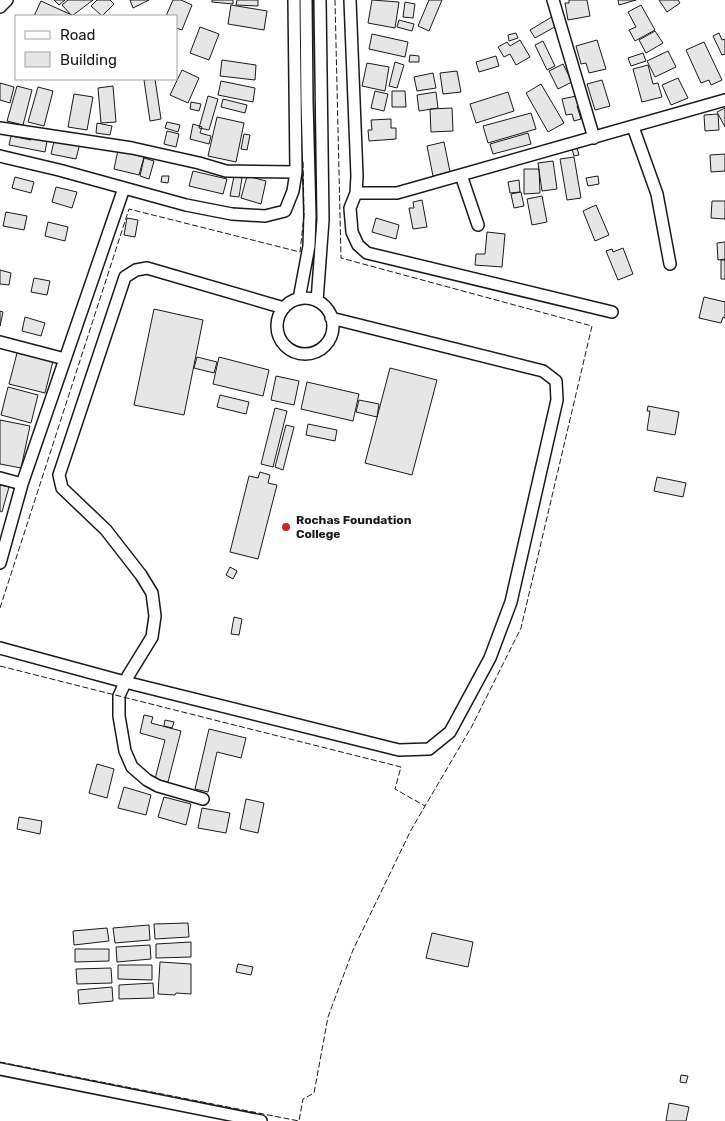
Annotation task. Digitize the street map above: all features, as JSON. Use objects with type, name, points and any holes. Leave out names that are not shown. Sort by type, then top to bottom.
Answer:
[{"type":"street","points":[[0,7],[7,0]]},
{"type":"street","points":[[0,156],[186,205],[232,214],[265,216],[285,211],[293,191],[296,172],[294,0]]},
{"type":"street","points":[[299,299],[309,246],[310,216],[306,0]]},
{"type":"street","points":[[317,301],[322,220],[320,0]]},
{"type":"street","points":[[350,0],[357,176],[356,193],[350,208],[352,232],[358,245],[367,253],[612,312]]},
{"type":"street","points":[[553,0],[594,138]]},
{"type":"street","points":[[356,193],[397,193],[725,100]]},
{"type":"street","points":[[633,127],[657,194],[670,264]]},
{"type":"street","points":[[0,128],[132,148],[226,171],[296,172]]},
{"type":"street","points":[[461,175],[478,225]]},
{"type":"street","points":[[0,563],[22,484],[124,188]]},
{"type":"street","points":[[203,799],[158,786],[147,780],[132,767],[125,751],[119,716],[119,696],[125,682],[152,637],[155,616],[152,593],[141,575],[106,530],[62,488],[59,475],[124,276],[136,270],[146,268],[284,308]]},
{"type":"street","points":[[299,299],[317,301],[325,307],[331,318],[332,332],[329,340],[324,348],[316,352],[297,354],[282,343],[277,325],[279,316],[291,302],[299,299]]},
{"type":"street","points":[[0,648],[125,682],[399,750],[428,749],[450,732],[490,658],[512,602],[557,400],[556,381],[543,371],[331,318]]},
{"type":"street","points":[[0,342],[65,360]]},
{"type":"street","points":[[0,478],[22,484]]},
{"type":"street","points":[[0,1069],[261,1121]]},
{"type":"building","points":[[54,0],[65,0],[59,5]]},
{"type":"building","points":[[68,0],[93,0],[73,15],[62,5]]},
{"type":"building","points":[[97,0],[110,0],[114,4],[103,15],[91,6]]},
{"type":"building","points":[[130,0],[149,0],[133,8]]},
{"type":"building","points":[[173,0],[181,0],[192,5],[182,30],[178,29],[178,15],[166,15]]},
{"type":"building","points":[[212,0],[233,0],[233,4],[212,2]]},
{"type":"building","points":[[237,0],[258,0],[258,6],[236,5]]},
{"type":"building","points":[[372,0],[399,2],[395,28],[368,23]]},
{"type":"building","points":[[429,0],[442,0],[429,31],[418,26]]},
{"type":"building","points":[[569,0],[587,0],[590,16],[568,20],[565,3],[569,3]]},
{"type":"building","points":[[618,0],[636,0],[619,5]]},
{"type":"building","points":[[659,0],[678,0],[680,3],[667,12]]},
{"type":"building","points":[[41,1],[72,15],[34,15]]},
{"type":"building","points":[[405,2],[415,4],[413,18],[403,17]]},
{"type":"building","points":[[231,5],[267,11],[264,30],[228,24]]},
{"type":"building","points":[[641,5],[655,30],[635,41],[629,30],[636,27],[628,12]]},
{"type":"building","points":[[555,15],[560,24],[535,38],[530,30]]},
{"type":"building","points":[[399,20],[414,24],[412,31],[397,27]]},
{"type":"building","points":[[200,27],[219,34],[209,60],[190,53]]},
{"type":"building","points":[[655,31],[663,43],[646,53],[639,40]]},
{"type":"building","points":[[516,33],[518,38],[509,41],[508,35]]},
{"type":"building","points":[[719,33],[722,40],[725,39],[725,54],[722,55],[713,36]]},
{"type":"building","points":[[372,34],[408,42],[405,57],[369,49]]},
{"type":"building","points":[[520,40],[530,57],[516,65],[510,54],[504,57],[498,47],[507,42],[510,46]]},
{"type":"building","points":[[597,40],[606,69],[589,73],[586,63],[581,64],[576,46]]},
{"type":"building","points":[[543,41],[555,66],[547,70],[535,45]]},
{"type":"building","points":[[704,42],[722,80],[711,85],[709,80],[701,83],[686,50]]},
{"type":"building","points":[[668,51],[676,67],[655,77],[647,61]]},
{"type":"building","points":[[643,53],[646,61],[631,66],[628,58]]},
{"type":"building","points":[[410,55],[419,56],[419,62],[409,62]]},
{"type":"building","points":[[496,56],[499,66],[479,72],[476,62]]},
{"type":"building","points":[[222,60],[256,65],[255,80],[220,76]]},
{"type":"building","points":[[395,62],[404,65],[397,88],[389,86]]},
{"type":"building","points":[[367,63],[389,67],[385,91],[362,86]]},
{"type":"building","points":[[563,64],[572,82],[558,89],[549,71]]},
{"type":"building","points":[[648,65],[653,84],[658,83],[662,97],[642,102],[633,69]]},
{"type":"building","points":[[182,70],[199,78],[188,103],[170,95]]},
{"type":"building","points":[[457,71],[461,92],[443,94],[440,73]]},
{"type":"building","points":[[433,73],[436,88],[417,91],[414,77]]},
{"type":"building","points":[[678,78],[688,98],[671,105],[662,85]]},
{"type":"building","points":[[144,80],[155,80],[161,119],[150,121]]},
{"type":"building","points":[[602,80],[610,106],[595,110],[587,84]]},
{"type":"building","points":[[221,81],[255,88],[253,102],[218,95]]},
{"type":"building","points":[[0,83],[14,87],[10,103],[0,100]]},
{"type":"building","points":[[541,84],[564,123],[548,132],[526,93]]},
{"type":"building","points":[[17,86],[32,90],[23,125],[7,121]]},
{"type":"building","points":[[113,86],[116,122],[101,123],[98,88]]},
{"type":"building","points":[[38,87],[53,91],[44,126],[28,122]]},
{"type":"building","points":[[375,91],[388,94],[384,111],[371,108]]},
{"type":"building","points":[[392,91],[405,91],[406,107],[392,107]]},
{"type":"building","points":[[436,92],[438,108],[419,111],[417,95]]},
{"type":"building","points":[[508,92],[514,111],[476,123],[470,104]]},
{"type":"building","points":[[74,94],[93,97],[87,130],[68,127]]},
{"type":"building","points":[[581,95],[583,104],[577,106],[581,119],[574,121],[572,114],[566,115],[562,99]]},
{"type":"building","points":[[208,96],[218,99],[209,130],[199,128]]},
{"type":"building","points":[[223,99],[247,105],[245,113],[221,107]]},
{"type":"building","points":[[191,102],[201,104],[199,111],[190,109]]},
{"type":"building","points":[[452,108],[453,131],[431,132],[430,109]]},
{"type":"building","points":[[725,108],[725,127],[717,112]]},
{"type":"building","points":[[531,113],[536,129],[488,143],[483,126]]},
{"type":"building","points":[[718,114],[719,130],[705,131],[704,115]]},
{"type":"building","points":[[217,117],[244,123],[236,162],[208,156]]},
{"type":"building","points":[[391,119],[391,128],[396,128],[396,139],[369,141],[368,130],[372,130],[371,120]]},
{"type":"building","points":[[167,122],[180,125],[178,132],[165,128]]},
{"type":"building","points":[[97,123],[112,126],[110,135],[96,133]]},
{"type":"building","points":[[193,124],[202,127],[200,133],[211,136],[209,144],[190,139]]},
{"type":"building","points":[[167,131],[179,134],[176,147],[164,144]]},
{"type":"building","points":[[33,133],[48,136],[45,152],[9,145],[11,136],[31,140]]},
{"type":"building","points":[[528,133],[531,144],[493,154],[490,144]]},
{"type":"building","points":[[244,134],[250,135],[247,150],[241,149]]},
{"type":"building","points":[[55,137],[80,143],[76,159],[51,154]]},
{"type":"building","points":[[444,142],[450,172],[433,176],[427,146]]},
{"type":"building","points":[[577,148],[579,155],[574,156],[572,149]]},
{"type":"building","points":[[118,150],[144,157],[139,175],[114,169]]},
{"type":"building","points":[[725,154],[725,171],[711,172],[710,155]]},
{"type":"building","points":[[574,157],[581,198],[567,200],[560,159]]},
{"type":"building","points":[[144,158],[154,161],[149,179],[140,176]]},
{"type":"building","points":[[553,161],[557,189],[542,191],[538,163]]},
{"type":"building","points":[[524,169],[539,169],[540,193],[524,194]]},
{"type":"building","points":[[193,171],[227,179],[223,194],[189,186]]},
{"type":"building","points":[[162,176],[169,176],[168,183],[161,182]]},
{"type":"building","points":[[234,176],[242,178],[239,197],[230,196]]},
{"type":"building","points":[[247,176],[266,181],[261,204],[241,198]]},
{"type":"building","points":[[598,176],[599,184],[588,186],[586,178]]},
{"type":"building","points":[[15,177],[34,182],[31,193],[12,188]]},
{"type":"building","points":[[519,180],[520,192],[510,193],[508,182]]},
{"type":"building","points":[[56,187],[77,192],[72,208],[52,202]]},
{"type":"building","points":[[521,192],[524,206],[514,208],[511,194]]},
{"type":"building","points":[[542,196],[547,222],[532,225],[527,199]]},
{"type":"building","points":[[422,200],[427,227],[413,229],[409,208],[414,208],[413,202]]},
{"type":"building","points":[[712,201],[725,201],[725,219],[711,218]]},
{"type":"building","points":[[596,205],[609,235],[595,241],[583,211]]},
{"type":"building","points":[[6,212],[27,216],[24,230],[3,226]]},
{"type":"building","points":[[127,218],[138,220],[135,237],[124,235]]},
{"type":"building","points":[[376,218],[399,225],[396,239],[372,232]]},
{"type":"building","points":[[48,222],[68,227],[65,241],[45,236]]},
{"type":"building","points":[[487,232],[505,234],[502,267],[475,265],[476,254],[485,254]]},
{"type":"building","points":[[725,242],[725,259],[718,260],[717,243]]},
{"type":"building","points":[[623,248],[633,274],[618,280],[606,251],[612,249],[613,252]]},
{"type":"building","points":[[721,260],[725,260],[725,279],[721,279]]},
{"type":"building","points":[[0,270],[11,273],[9,285],[0,284]]},
{"type":"building","points":[[34,278],[50,281],[47,295],[31,292]]},
{"type":"building","points":[[704,297],[725,302],[725,318],[723,317],[721,323],[699,318]]},
{"type":"building","points":[[154,309],[203,320],[184,415],[134,405]]},
{"type":"building","points":[[0,311],[3,312],[0,326]]},
{"type":"building","points":[[25,317],[45,323],[41,336],[22,331]]},
{"type":"building","points":[[17,353],[53,361],[45,393],[9,384]]},
{"type":"building","points":[[197,357],[217,362],[214,373],[194,368]]},
{"type":"building","points":[[219,357],[269,370],[263,396],[213,384]]},
{"type":"building","points":[[390,368],[437,380],[412,475],[365,463]]},
{"type":"building","points":[[276,376],[299,381],[294,405],[271,400]]},
{"type":"building","points":[[307,382],[359,394],[353,421],[301,409]]},
{"type":"building","points":[[8,387],[38,395],[31,423],[1,415]]},
{"type":"building","points":[[220,395],[249,402],[246,414],[217,407]]},
{"type":"building","points":[[359,400],[379,404],[377,417],[356,412]]},
{"type":"building","points":[[648,406],[679,412],[675,435],[647,430],[650,411],[647,411]]},
{"type":"building","points":[[275,408],[287,411],[273,467],[261,464]]},
{"type":"building","points":[[0,420],[30,426],[21,468],[0,464]]},
{"type":"building","points":[[308,424],[337,430],[335,441],[306,435]]},
{"type":"building","points":[[286,425],[294,427],[283,470],[275,467]]},
{"type":"building","points":[[260,472],[270,475],[268,483],[277,485],[258,559],[230,552],[249,476],[258,478]]},
{"type":"building","points":[[657,477],[686,483],[683,497],[654,491]]},
{"type":"building","points":[[0,485],[9,487],[2,512],[0,511]]},
{"type":"building","points":[[230,567],[237,571],[233,579],[226,575]]},
{"type":"building","points":[[234,617],[242,619],[239,635],[231,634]]},
{"type":"building","points":[[144,715],[153,717],[151,723],[181,731],[168,782],[155,779],[165,740],[140,733]]},
{"type":"building","points":[[165,720],[174,722],[172,728],[164,726]]},
{"type":"building","points":[[209,729],[246,738],[241,758],[217,752],[208,792],[195,789]]},
{"type":"building","points":[[97,764],[114,769],[107,798],[89,793]]},
{"type":"building","points":[[124,787],[151,795],[146,815],[118,808]]},
{"type":"building","points":[[164,797],[191,804],[186,825],[158,817]]},
{"type":"building","points":[[246,799],[264,803],[258,833],[240,829]]},
{"type":"building","points":[[202,808],[230,813],[226,833],[198,828]]},
{"type":"building","points":[[19,817],[42,821],[40,834],[17,829]]},
{"type":"building","points":[[188,923],[189,937],[155,939],[154,924]]},
{"type":"building","points":[[149,925],[150,940],[115,943],[113,928]]},
{"type":"building","points":[[107,928],[109,941],[74,945],[73,931]]},
{"type":"building","points":[[432,933],[473,942],[468,967],[426,958]]},
{"type":"building","points":[[191,942],[191,957],[156,958],[156,944]]},
{"type":"building","points":[[150,945],[151,959],[117,962],[116,947]]},
{"type":"building","points":[[75,949],[109,949],[109,961],[75,962]]},
{"type":"building","points":[[160,962],[191,964],[191,994],[158,994]]},
{"type":"building","points":[[238,964],[253,967],[251,975],[236,972]]},
{"type":"building","points":[[118,965],[152,965],[152,980],[118,979]]},
{"type":"building","points":[[111,968],[112,983],[77,984],[76,969]]},
{"type":"building","points":[[153,983],[154,998],[119,999],[119,985]]},
{"type":"building","points":[[112,987],[113,1001],[79,1004],[78,990]]},
{"type":"building","points":[[681,1075],[688,1076],[686,1083],[680,1082]]},
{"type":"building","points":[[669,1103],[689,1107],[686,1121],[666,1121]]},
{"type":"fence","points":[[0,1062],[299,1121],[303,1099],[314,1093],[328,1017],[353,950],[411,830],[472,726],[521,628],[592,326],[341,258],[335,0]]},
{"type":"fence","points":[[0,608],[129,209],[300,252],[304,215],[303,160]]},
{"type":"fence","points":[[0,666],[401,767],[395,789],[425,806]]},
{"type":"place","name":"Rochas Foundation College","points":[[286,527]]}]
